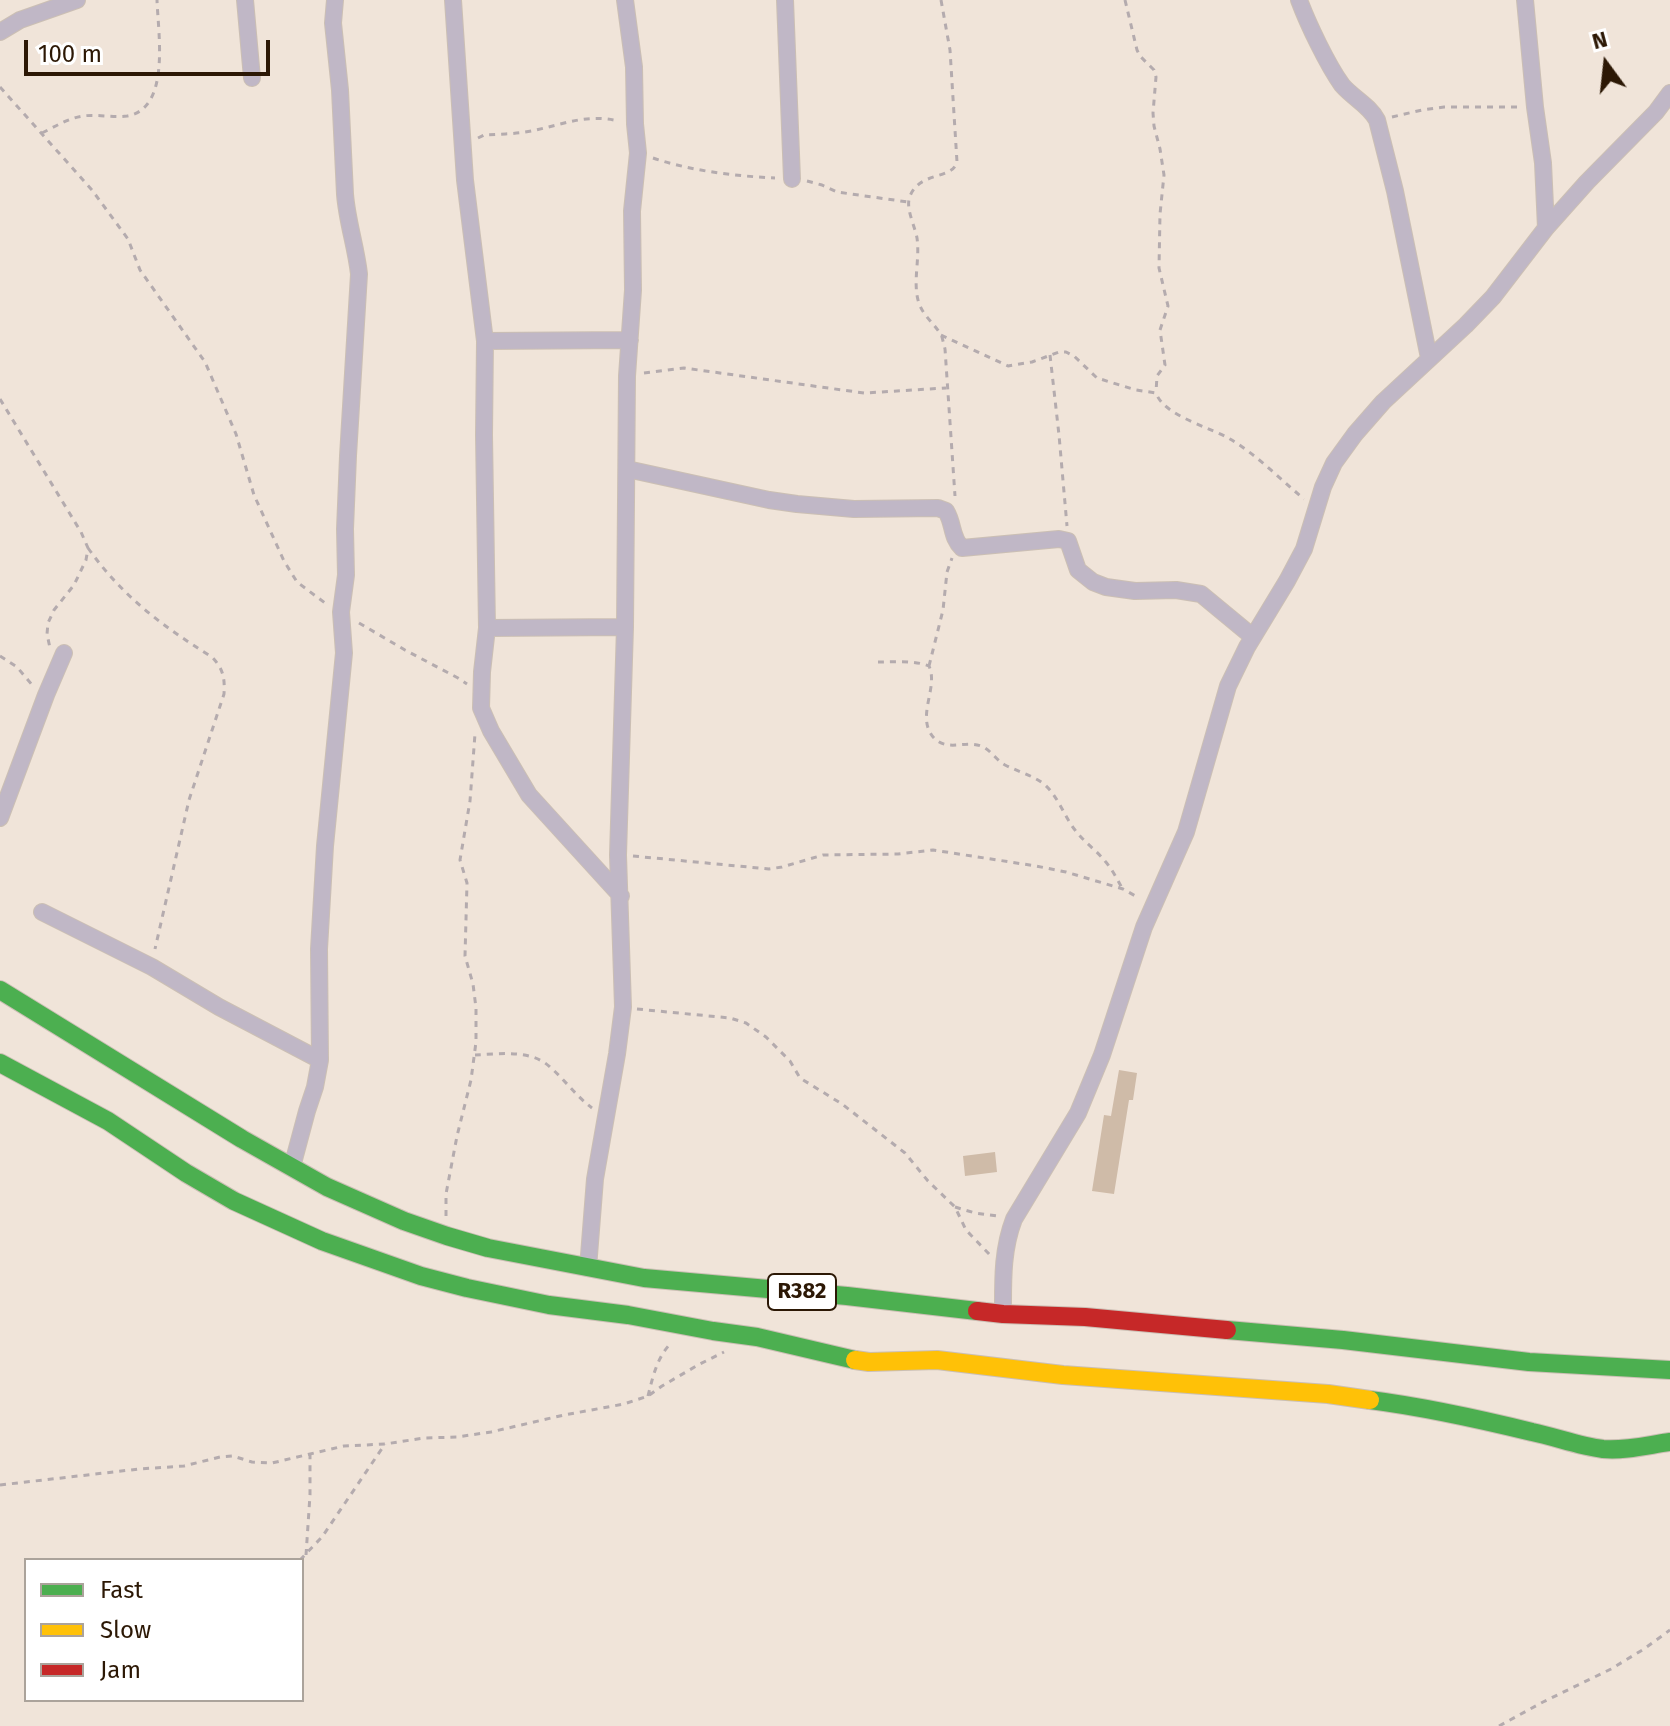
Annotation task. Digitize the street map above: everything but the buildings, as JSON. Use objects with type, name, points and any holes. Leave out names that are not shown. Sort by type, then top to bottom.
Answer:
[{"type":"main road","name":"R382","points":[[0,990],[242,1139],[340,1193],[404,1221],[488,1248],[644,1278],[1003,1314],[1085,1317],[1343,1340],[1529,1362],[1670,1370]]},
{"type":"main road","points":[[0,1063],[108,1121],[234,1201],[322,1241],[409,1272],[467,1288],[549,1305],[757,1337],[845,1359],[869,1362],[937,1360],[1063,1375],[1328,1394],[1409,1406],[1606,1449],[1670,1442]]},
{"type":"street","points":[[0,32],[20,20],[77,0]]},
{"type":"street","points":[[245,0],[252,78]]},
{"type":"street","points":[[292,1167],[320,1060],[319,949],[325,846],[344,653],[341,612],[346,575],[348,456],[359,274],[346,211],[333,23],[335,0]]},
{"type":"street","points":[[453,0],[467,195],[485,341],[487,628],[480,700],[484,718],[529,795],[621,896]]},
{"type":"street","points":[[588,1268],[595,1179],[623,1007],[618,855],[625,627],[627,376],[633,290],[632,211],[638,153],[634,67],[625,0]]},
{"type":"street","points":[[785,0],[792,179]]},
{"type":"street","points":[[1299,0],[1340,82],[1372,111],[1377,120],[1395,191],[1429,358]]},
{"type":"street","points":[[1525,0],[1543,163],[1546,228]]},
{"type":"street","points":[[1003,1314],[1003,1264],[1014,1219],[1078,1113],[1102,1055],[1144,927],[1186,832],[1228,686],[1304,549],[1323,487],[1334,463],[1383,402],[1493,297],[1546,228],[1656,112],[1670,93]]},
{"type":"street","points":[[485,341],[630,340]]},
{"type":"street","points":[[627,469],[769,500],[854,509],[938,508],[946,511],[957,543],[962,548],[1051,539],[1068,541],[1078,570],[1093,582],[1135,591],[1176,590],[1201,594],[1253,637]]},
{"type":"street","points":[[487,628],[625,627]]},
{"type":"street","points":[[0,818],[64,653]]},
{"type":"street","points":[[42,912],[152,967],[219,1007],[320,1060]]},
{"type":"path","points":[[42,133],[71,118],[86,115],[123,117],[137,114],[147,107],[154,94],[158,72],[157,0]]},
{"type":"path","points":[[941,0],[950,50],[957,162],[951,172],[927,178],[910,193],[908,202],[917,236],[915,283],[923,314],[941,335],[1008,366],[1066,352],[1097,378],[1156,393]]},
{"type":"path","points":[[1125,0],[1137,50],[1156,77],[1154,126],[1164,175],[1159,268],[1168,306],[1160,330],[1165,365],[1157,376],[1155,386],[1159,401],[1239,445],[1317,509]]},
{"type":"path","points":[[0,87],[112,216],[132,247],[140,270],[205,362],[236,434],[254,495],[290,571],[308,591],[458,678],[480,700]]},
{"type":"path","points":[[1377,120],[1444,107],[1535,107]]},
{"type":"path","points":[[463,144],[484,135],[534,131],[589,117],[635,124]]},
{"type":"path","points":[[638,153],[681,166],[728,174],[792,179],[822,185],[837,192],[908,202]]},
{"type":"path","points":[[941,335],[945,349],[955,499],[946,511]]},
{"type":"path","points":[[1050,355],[1068,541]]},
{"type":"path","points":[[627,376],[684,368],[864,393],[946,388]]},
{"type":"path","points":[[0,399],[88,548],[115,584],[136,604],[212,657],[222,668],[224,694],[189,800],[152,967]]},
{"type":"path","points":[[957,543],[947,572],[943,610],[929,666],[932,676],[927,723],[936,740],[949,746],[984,747],[1007,766],[1041,782],[1050,790],[1077,832],[1106,862],[1123,889]]},
{"type":"path","points":[[57,670],[47,634],[48,623],[74,585],[88,548]]},
{"type":"path","points":[[0,656],[17,667],[32,685],[46,695]]},
{"type":"path","points":[[878,662],[929,666]]},
{"type":"path","points":[[447,1236],[446,1194],[475,1055],[476,1008],[465,956],[467,883],[460,860],[470,801],[476,726],[484,718]]},
{"type":"path","points":[[618,855],[769,869],[823,855],[898,854],[933,850],[1036,866],[1123,889],[1153,906]]},
{"type":"path","points":[[623,1007],[730,1018],[746,1023],[766,1037],[790,1061],[800,1078],[842,1104],[905,1153],[955,1207],[974,1240],[1003,1264]]},
{"type":"path","points":[[475,1055],[521,1054],[538,1059],[549,1065],[591,1107],[606,1114]]},
{"type":"path","points":[[955,1207],[1014,1219]]},
{"type":"path","points":[[648,1396],[662,1354],[687,1325]]},
{"type":"path","points":[[0,1485],[184,1466],[220,1457],[233,1456],[252,1462],[272,1463],[344,1446],[491,1432],[624,1404],[648,1396],[698,1365],[757,1337]]},
{"type":"path","points":[[302,1558],[335,1518],[385,1444]]},
{"type":"path","points":[[306,1555],[311,1453]]},
{"type":"path","points":[[1499,1726],[1611,1669],[1670,1630]]},
{"type":"traffic: fast","points":[[0,990],[242,1139],[327,1187],[447,1236],[488,1248],[644,1278],[977,1311]]},
{"type":"traffic: fast","points":[[0,1063],[108,1121],[234,1201],[322,1241],[421,1276],[549,1305],[757,1337],[855,1360]]},
{"type":"traffic: fast","points":[[1227,1330],[1529,1362],[1670,1370]]},
{"type":"traffic: fast","points":[[1370,1400],[1472,1418],[1603,1449],[1670,1442]]},
{"type":"traffic: slow","points":[[855,1360],[937,1360],[1063,1375],[1328,1394],[1370,1400]]},
{"type":"traffic: jam","points":[[977,1311],[1227,1330]]}]
